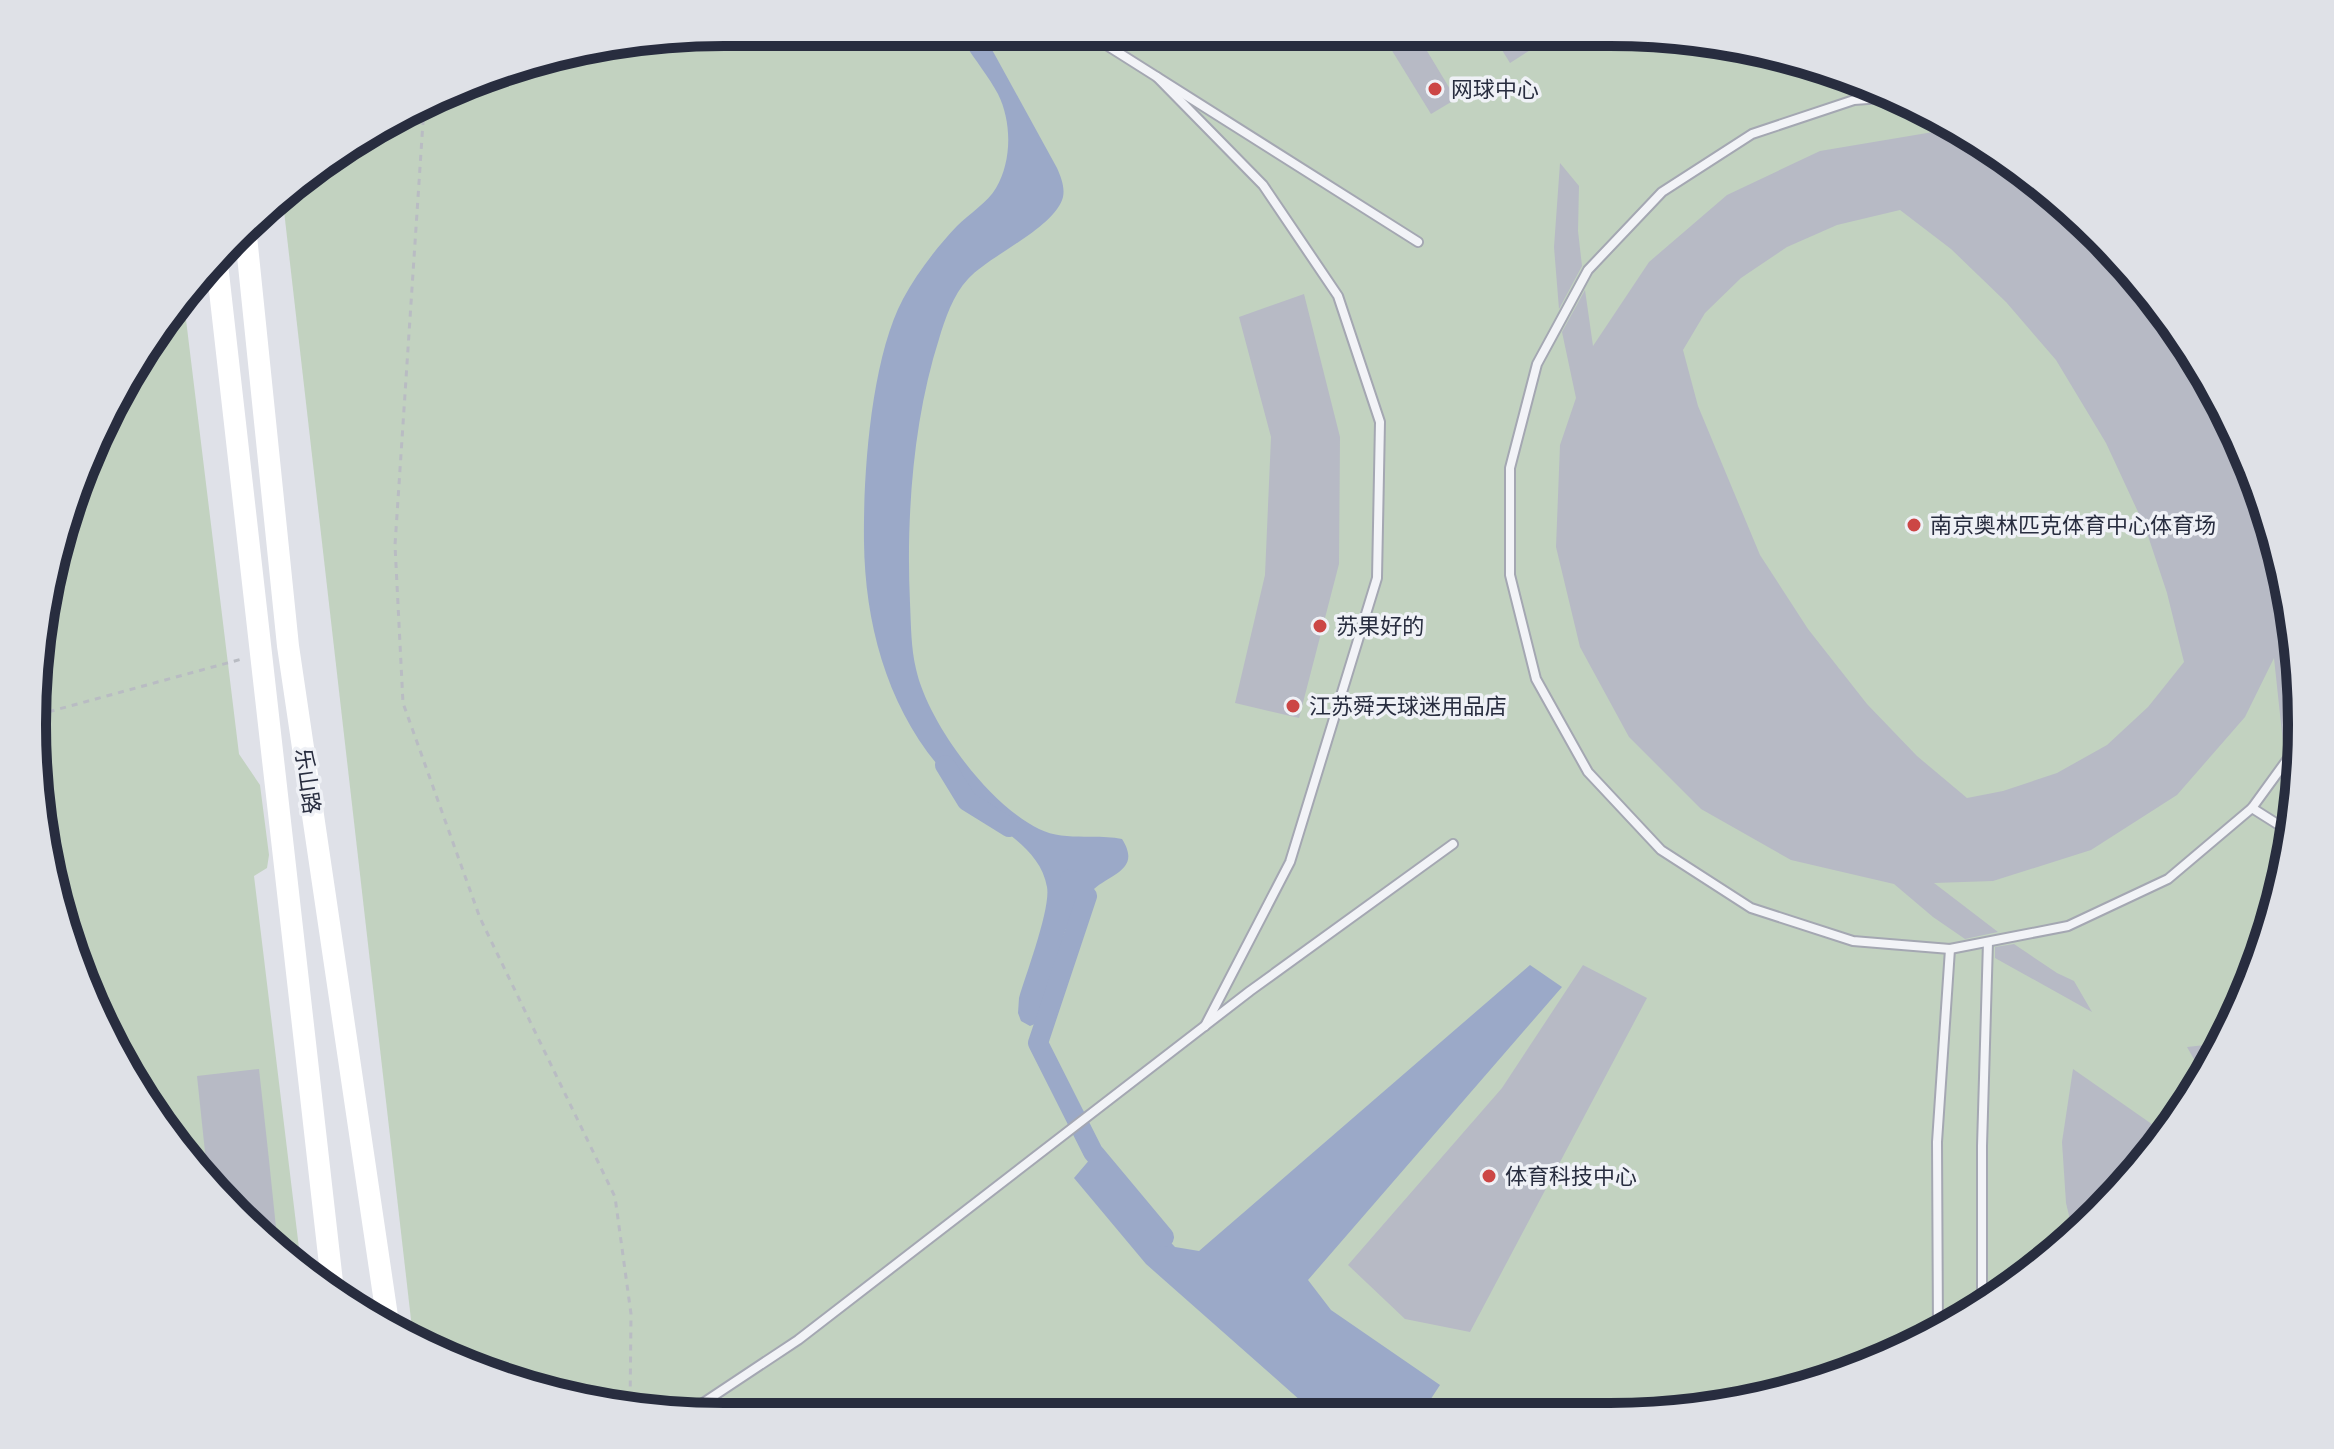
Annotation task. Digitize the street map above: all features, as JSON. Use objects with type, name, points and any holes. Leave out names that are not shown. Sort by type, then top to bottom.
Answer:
[{"type":"street","name":"乐山路","points":[[247,243],[288,646],[386,1313]]},
{"type":"street","name":"乐山路","points":[[218,273],[331,1277]]},
{"type":"lane","points":[[1108,46],[1418,242]]},
{"type":"lane","points":[[1157,77],[1263,185],[1338,296],[1380,422],[1377,578],[1290,862],[1205,1026]]},
{"type":"lane","points":[[1871,99],[1854,100],[1752,134],[1662,192],[1588,270],[1537,364],[1510,468],[1510,575],[1536,679],[1588,772],[1661,850],[1751,908],[1853,941],[1950,949],[2068,926],[2168,879],[2252,808],[2287,760]]},
{"type":"lane","points":[[2252,808],[2280,826]]},
{"type":"lane","points":[[704,1403],[798,1340],[1205,1026],[1453,844]]},
{"type":"lane","points":[[1982,1291],[1982,1146],[1988,942]]},
{"type":"lane","points":[[1938,1318],[1937,1142],[1950,949]]},
{"type":"path","points":[[423,116],[395,545],[403,703],[480,918],[615,1197],[631,1314],[630,1396]]},
{"type":"path","points":[[46,712],[261,653]]},
{"type":"green space","points":[[1610,46],[1654,47],[1742,59],[1828,82],[1910,116],[1949,137],[2023,186],[2089,245],[2148,311],[2197,385],[2218,424],[2252,506],[2265,549],[2275,592],[2287,680],[2287,769],[2282,813],[2275,857],[2252,943],[2218,1025],[2197,1064],[2148,1138],[2120,1172],[2057,1235],[2023,1263],[1949,1312],[1910,1333],[1828,1367],[1785,1380],[1742,1390],[1654,1402],[724,1403],[636,1397],[549,1380],[465,1351],[412,1326],[284,208],[348,160],[424,116],[506,82],[549,69],[592,59],[680,47]]},
{"type":"green space","points":[[185,312],[239,754],[260,785],[269,855],[267,868],[254,876],[300,1254],[214,1172],[186,1138],[137,1064],[116,1025],[82,943],[59,857],[52,813],[47,769],[47,680],[59,592],[69,549],[82,506],[116,424],[137,385]]},
{"type":"water","points":[[966,46],[990,46],[1057,168],[1063,197],[1048,219],[968,279],[954,300],[941,331],[923,402],[913,470],[909,571],[914,661],[923,690],[947,737],[981,782],[1000,801],[1020,817],[1049,833],[1122,839],[1128,857],[1122,869],[1090,892],[1073,915],[1064,935],[1046,1010],[1030,1026],[1021,1021],[1019,998],[1045,910],[1047,887],[1044,876],[1028,850],[952,781],[912,729],[885,670],[876,639],[869,607],[864,542],[867,451],[883,353],[892,324],[915,280],[957,226],[993,193],[1001,177],[1007,154],[1008,129],[1003,105]]},
{"type":"water","points":[[1530,965],[1562,987],[1308,1280],[1331,1310],[1440,1385],[1428,1403],[1304,1403],[1146,1264],[1074,1178],[1091,1158],[1175,1247],[1199,1251]]},
{"type":"building","points":[[1389,46],[1424,46],[1456,99],[1431,114]]},
{"type":"building","points":[[1500,46],[1535,47],[1510,63]]},
{"type":"building","points":[[1938,131],[2023,186],[2089,245],[2120,277],[2174,348],[2218,424],[2252,506],[2275,592],[2282,636],[2288,724],[2287,748],[2284,752],[2274,658],[2245,717],[2177,795],[2091,850],[1993,881],[1934,883],[1998,932],[1965,939],[1894,884],[1791,860],[1701,809],[1629,737],[1580,647],[1556,547],[1560,445],[1576,398],[1562,332],[1585,290],[1593,346],[1649,262],[1727,195],[1820,151]],"holes":[[[1900,210],[1951,249],[2006,302],[2056,360],[2106,443],[2145,527],[2167,593],[2184,662],[2148,707],[2107,745],[2057,773],[2003,791],[1967,798],[1917,756],[1867,704],[1808,629],[1760,555],[1698,406],[1683,350],[1705,313],[1741,278],[1787,247],[1837,225]]]},
{"type":"building","points":[[1560,163],[1579,186],[1578,231],[1582,266],[1559,309],[1554,247]]},
{"type":"building","points":[[1304,294],[1340,437],[1339,564],[1299,718],[1235,703],[1265,575],[1271,437],[1239,317]]},
{"type":"building","points":[[2014,944],[2074,981],[2092,1012],[1995,958],[1995,947]]},
{"type":"building","name":"体育科技中心","points":[[1583,965],[1647,998],[1470,1332],[1405,1319],[1348,1265],[1502,1088]]},
{"type":"building","points":[[2207,1045],[2197,1064],[2187,1047]]},
{"type":"building","points":[[259,1069],[277,1235],[206,1162],[197,1076]]},
{"type":"building","points":[[2073,1069],[2156,1127],[2120,1172],[2071,1222],[2066,1203],[2062,1142]]},
{"type":"waterway","points":[[945,765],[967,801],[1009,827]]},
{"type":"waterway","points":[[1070,879],[1087,896],[1038,1043],[1093,1152],[1164,1237]]},
{"type":"place","name":"网球中心","points":[[1435,89]]},
{"type":"place","name":"南京奥林匹克体育中心体育场","points":[[1914,525]]},
{"type":"place","name":"苏果好的","points":[[1320,626]]},
{"type":"place","name":"江苏舜天球迷用品店","points":[[1293,706]]},
{"type":"place","name":"体育科技中心","points":[[1489,1176]]}]
